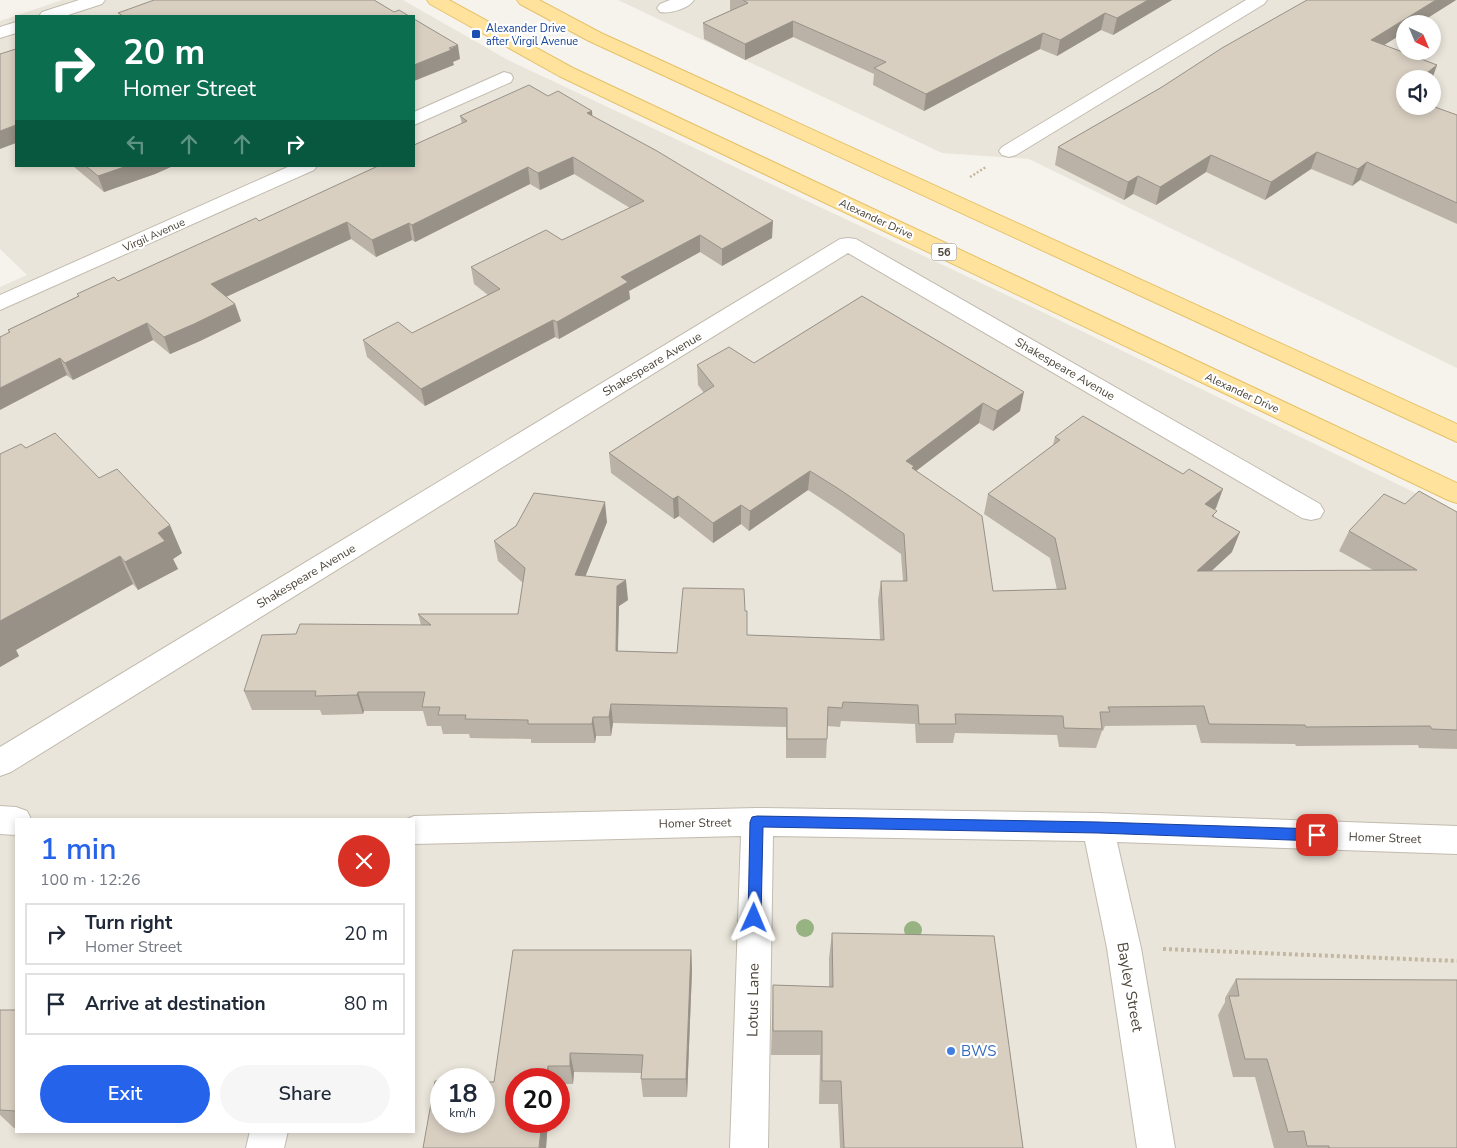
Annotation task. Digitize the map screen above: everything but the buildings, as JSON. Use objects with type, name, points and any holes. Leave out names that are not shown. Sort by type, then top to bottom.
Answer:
[{"type":"main road","name":"Alexander Drive","points":[[436,0],[566,72],[1457,494]]},
{"type":"main road","points":[[526,0],[594,37],[1457,434]]},
{"type":"street","points":[[51,15],[96,0]]},
{"type":"street","points":[[666,8],[685,0]]},
{"type":"street","points":[[1009,151],[1258,0]]},
{"type":"street","points":[[0,33],[15,27]]},
{"type":"street","points":[[415,119],[504,78]]},
{"type":"street","name":"Virgil Avenue","points":[[0,304],[305,167]]},
{"type":"street","name":"Shakespeare Avenue","points":[[0,763],[848,244],[1310,511]]},
{"type":"street","points":[[0,820],[15,821]]},
{"type":"street","name":"Homer Street","points":[[415,830],[757,822],[1098,827],[1457,840]]},
{"type":"street","name":"Lotus Lane","points":[[749,1148],[757,822]]},
{"type":"street","name":"Bayley Street","points":[[1098,827],[1124,948],[1156,1148]]},
{"type":"street","points":[[265,1148],[269,1133]]},
{"type":"path","points":[[1124,948],[1457,961]]},
{"type":"shaded area","points":[[62,0],[403,0],[508,60],[1032,307],[1457,513],[1457,1148],[0,1148],[0,287],[27,275],[0,249],[0,21],[15,16],[15,167],[415,167],[415,15],[18,15]]},
{"type":"shaded area","points":[[618,0],[1457,0],[1457,368],[1029,159],[942,153]]},
{"type":"place","name":"Alexander Drive after Virgil Avenue","points":[[476,34]]},
{"type":"place","name":"BWS","points":[[951,1051]]},
{"type":"route","points":[[754,918],[757,822],[1098,827],[1317,835]]}]
